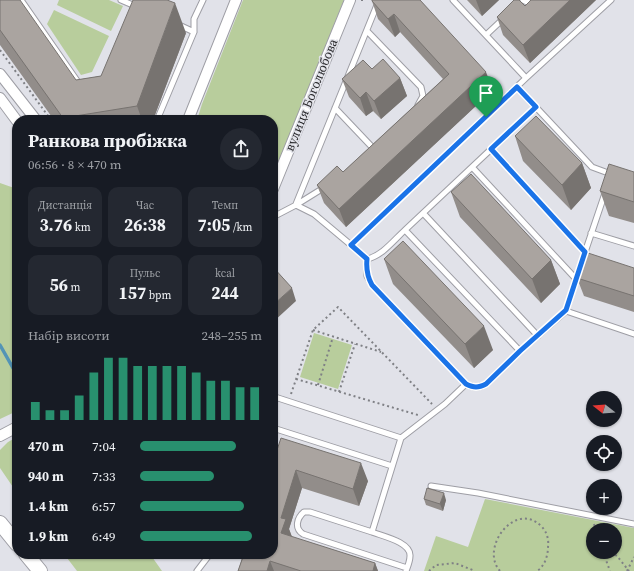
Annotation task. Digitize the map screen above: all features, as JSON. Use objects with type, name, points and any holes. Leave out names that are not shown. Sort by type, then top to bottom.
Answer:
[{"type":"main road","points":[[0,523],[12,538]]},
{"type":"main road","points":[[30,559],[40,571]]},
{"type":"street","points":[[190,115],[236,0]]},
{"type":"street","name":"вулиця Боголюбова","points":[[278,177],[350,0]]},
{"type":"street","points":[[0,74],[32,115]]},
{"type":"street","points":[[0,98],[13,115]]},
{"type":"street","points":[[0,436],[12,430]]},
{"type":"lane","points":[[21,0],[82,88]]},
{"type":"lane","points":[[121,0],[142,9]]},
{"type":"lane","points":[[132,13],[137,0]]},
{"type":"lane","points":[[159,115],[194,32],[194,19],[203,0]]},
{"type":"lane","points":[[296,205],[379,0]]},
{"type":"lane","points":[[453,0],[526,78]]},
{"type":"lane","points":[[517,5],[522,0],[531,4],[540,3],[544,0]]},
{"type":"lane","points":[[351,245],[526,78],[611,0]]},
{"type":"lane","points":[[486,34],[507,15]]},
{"type":"lane","points":[[174,23],[194,32]]},
{"type":"lane","points":[[367,31],[421,87],[423,96],[412,111]]},
{"type":"lane","points":[[517,87],[592,167],[617,175]]},
{"type":"lane","points":[[367,259],[379,255],[536,107]]},
{"type":"lane","points":[[335,108],[372,147]]},
{"type":"lane","points":[[366,152],[378,142]]},
{"type":"lane","points":[[491,149],[585,253],[591,257]]},
{"type":"lane","points":[[472,167],[576,279]]},
{"type":"lane","points":[[608,181],[611,174]]},
{"type":"lane","points":[[278,214],[332,183]]},
{"type":"lane","points":[[367,259],[367,276],[372,285],[466,384],[473,387],[479,387],[486,384],[566,310],[606,188]]},
{"type":"lane","points":[[296,205],[314,214],[367,259]]},
{"type":"lane","points":[[424,213],[538,336]]},
{"type":"lane","points":[[405,230],[520,351]]},
{"type":"lane","points":[[591,233],[634,246]]},
{"type":"lane","points":[[566,310],[634,334]]},
{"type":"lane","points":[[372,532],[400,438],[437,410],[466,384]]},
{"type":"lane","points":[[278,397],[400,438]]},
{"type":"lane","points":[[278,430],[392,466]]},
{"type":"lane","points":[[431,486],[478,493],[634,524]]},
{"type":"lane","points":[[304,512],[310,512],[372,532],[406,546],[410,551],[407,570],[303,534],[298,531],[297,526],[300,516],[304,512]]},
{"type":"lane","points":[[197,571],[206,559]]},
{"type":"path","points":[[0,50],[47,115]]},
{"type":"path","points":[[289,401],[312,330],[338,307],[437,410]]},
{"type":"path","points":[[312,330],[382,353]]},
{"type":"path","points":[[318,385],[333,337]]},
{"type":"path","points":[[339,392],[355,344]]},
{"type":"path","points":[[296,379],[427,418]]},
{"type":"path","points":[[500,571],[497,568],[494,556],[495,544],[500,533],[509,524],[519,519],[530,518],[538,522],[545,530],[549,542],[548,556],[540,569],[537,571]]},
{"type":"path","points":[[628,571],[634,557]]},
{"type":"path","points":[[606,559],[610,571]]},
{"type":"path","points":[[619,559],[628,571]]},
{"type":"path","points":[[429,571],[436,564],[455,564],[475,571]]},
{"type":"green space","points":[[59,0],[109,0],[123,6],[111,31],[57,5]]},
{"type":"green space","points":[[243,0],[344,0],[278,164],[278,115],[199,115]]},
{"type":"green space","points":[[54,10],[109,36],[92,72],[81,75],[47,24]]},
{"type":"green space","points":[[0,183],[12,187],[12,413],[0,419]]},
{"type":"green space","points":[[314,333],[352,345],[338,389],[300,377]]},
{"type":"green space","points":[[12,440],[12,486],[0,468],[0,450]]},
{"type":"green space","points":[[485,499],[608,523],[586,523],[586,559],[622,559],[622,526],[634,528],[634,571],[424,571],[436,536],[468,547]]},
{"type":"green space","points":[[68,559],[154,559],[162,571],[77,571]]},
{"type":"building","points":[[0,0],[20,0],[76,80],[101,76],[133,0],[167,0],[175,3],[137,106],[82,115],[61,115],[0,30]]},
{"type":"building","points":[[372,0],[420,0],[486,72],[339,209],[317,185],[337,166],[343,172],[449,74],[394,14],[388,19]]},
{"type":"building","points":[[514,0],[519,0],[525,6],[531,0],[570,0],[523,45],[497,17]]},
{"type":"building","points":[[383,59],[400,78],[374,101],[366,92],[360,98],[342,79],[363,60],[372,69]]},
{"type":"building","points":[[536,116],[582,163],[562,185],[515,136]]},
{"type":"building","points":[[609,164],[634,172],[634,202],[600,191]]},
{"type":"building","points":[[471,174],[551,260],[532,279],[451,192]]},
{"type":"building","points":[[403,241],[484,326],[465,344],[384,259]]},
{"type":"building","points":[[585,252],[634,268],[634,296],[577,278]]},
{"type":"building","points":[[278,273],[292,288],[278,301]]},
{"type":"building","points":[[281,438],[361,463],[353,489],[296,470],[281,518],[286,519],[281,533],[375,563],[373,571],[301,571],[270,561],[267,571],[238,571],[242,559],[278,559],[278,447]]},
{"type":"building","points":[[427,488],[444,493],[440,504],[424,499]]},
{"type":"waterway","points":[[0,345],[12,366]]},
{"type":"route","points":[[517,87],[536,107],[491,149],[585,252],[566,310],[486,384],[479,387],[473,387],[466,384],[372,285],[367,276],[367,259],[351,245],[486,117],[517,87]]}]
